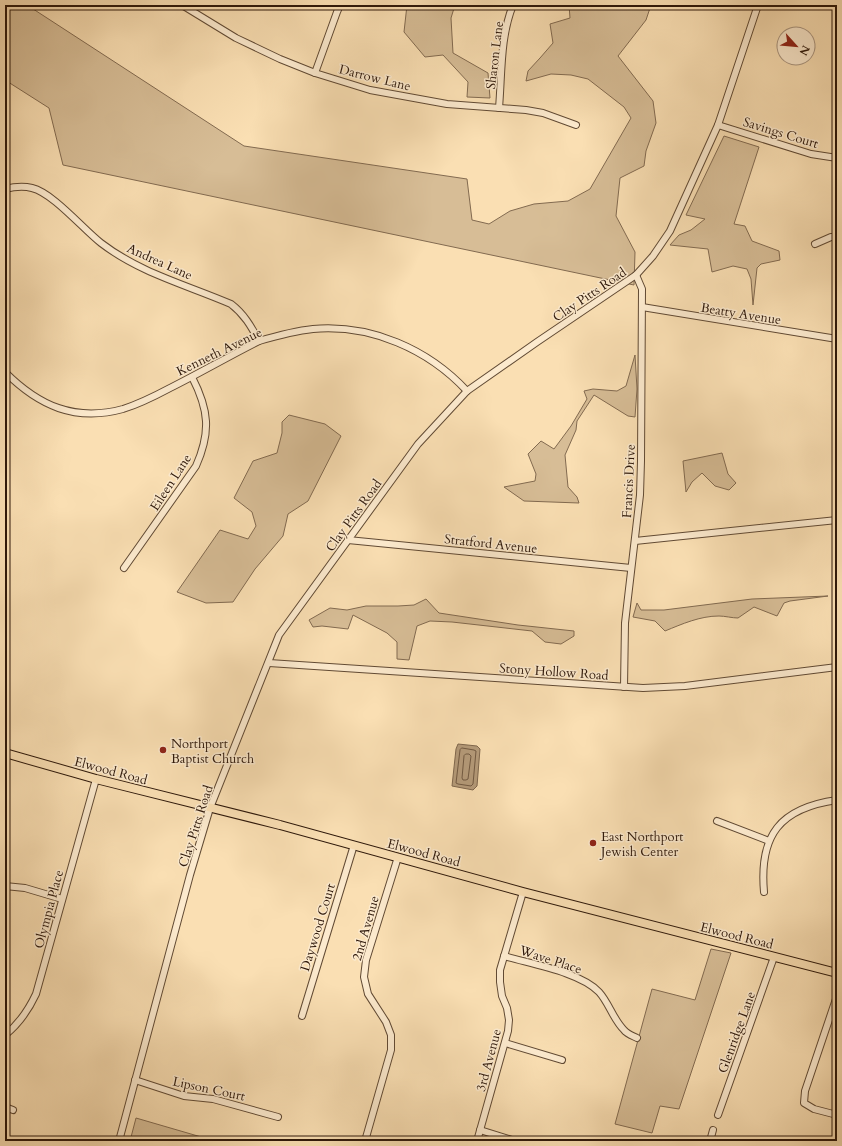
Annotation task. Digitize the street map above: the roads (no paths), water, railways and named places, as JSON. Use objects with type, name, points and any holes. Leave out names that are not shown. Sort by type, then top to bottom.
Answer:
[{"type":"main road","name":"Elwood Road","points":[[5,753],[96,779],[280,825],[523,892],[837,973]]},
{"type":"street","name":"Darrow Lane","points":[[182,5],[236,38],[280,59],[316,73],[370,90],[447,104],[499,108],[543,114],[576,125]]},
{"type":"street","points":[[316,73],[340,5]]},
{"type":"street","name":"Sharon Lane","points":[[499,108],[504,39],[513,5]]},
{"type":"street","name":"Clay Pitts Road","points":[[118,1141],[190,875],[210,808],[279,635],[418,444],[467,391],[636,275],[653,256],[670,231],[718,125],[758,5]]},
{"type":"street","name":"Savings Court","points":[[718,125],[811,154],[837,158]]},
{"type":"street","name":"Andrea Lane","points":[[5,189],[33,188],[42,192],[115,253],[147,270],[231,304],[248,320],[259,341]]},
{"type":"street","points":[[815,244],[831,237],[837,237]]},
{"type":"street","name":"Francis Drive","points":[[624,688],[625,623],[640,496],[642,290],[636,275]]},
{"type":"street","name":"Beatty Avenue","points":[[642,307],[837,339]]},
{"type":"street","name":"Kenneth Avenue","points":[[5,372],[16,384],[43,402],[68,412],[88,414],[110,412],[124,409],[139,403],[192,377],[259,341],[275,336],[313,329],[350,330],[388,338],[424,356],[454,378],[467,391]]},
{"type":"street","name":"Eileen Lane","points":[[124,568],[196,466],[201,453],[206,437],[206,422],[200,392],[192,377]]},
{"type":"street","points":[[635,541],[837,520]]},
{"type":"street","name":"Stratford Avenue","points":[[348,540],[631,568]]},
{"type":"street","name":"Stony Hollow Road","points":[[269,663],[624,688],[685,686],[837,667]]},
{"type":"street","name":"Olympia Place","points":[[5,1035],[22,1019],[36,994],[96,779]]},
{"type":"street","points":[[764,892],[762,875],[768,841],[778,828],[787,817],[798,811],[811,805],[837,800]]},
{"type":"street","points":[[717,821],[768,841]]},
{"type":"street","name":"Daywood Court","points":[[302,1016],[354,845]]},
{"type":"street","name":"2nd Avenue","points":[[365,1141],[391,1050],[390,1035],[386,1022],[368,994],[364,977],[366,960],[398,857]]},
{"type":"street","points":[[5,886],[25,888],[62,899]]},
{"type":"street","name":"3rd Avenue","points":[[476,1141],[505,1043],[509,1020],[507,1008],[502,996],[500,970],[523,892]]},
{"type":"street","name":"Wave Place","points":[[504,956],[572,975],[588,983],[599,992],[615,1019],[625,1031],[637,1038]]},
{"type":"street","name":"Glenridge Lane","points":[[718,1115],[774,957]]},
{"type":"street","points":[[837,996],[805,1091],[804,1104],[814,1109],[837,1115]]},
{"type":"street","points":[[505,1043],[562,1060]]},
{"type":"street","name":"Lipson Court","points":[[135,1080],[184,1096],[213,1099],[278,1118]]},
{"type":"street","points":[[5,1107],[13,1110]]},
{"type":"street","points":[[480,1130],[515,1141]]},
{"type":"street","points":[[710,1141],[713,1130]]},
{"type":"water","points":[[458,744],[477,746],[480,749],[477,786],[473,790],[452,786],[456,749]]},
{"type":"place","name":"Northport Baptist Church","points":[[163,750]]},
{"type":"place","name":"East Northport Jewish Center","points":[[593,843]]}]
